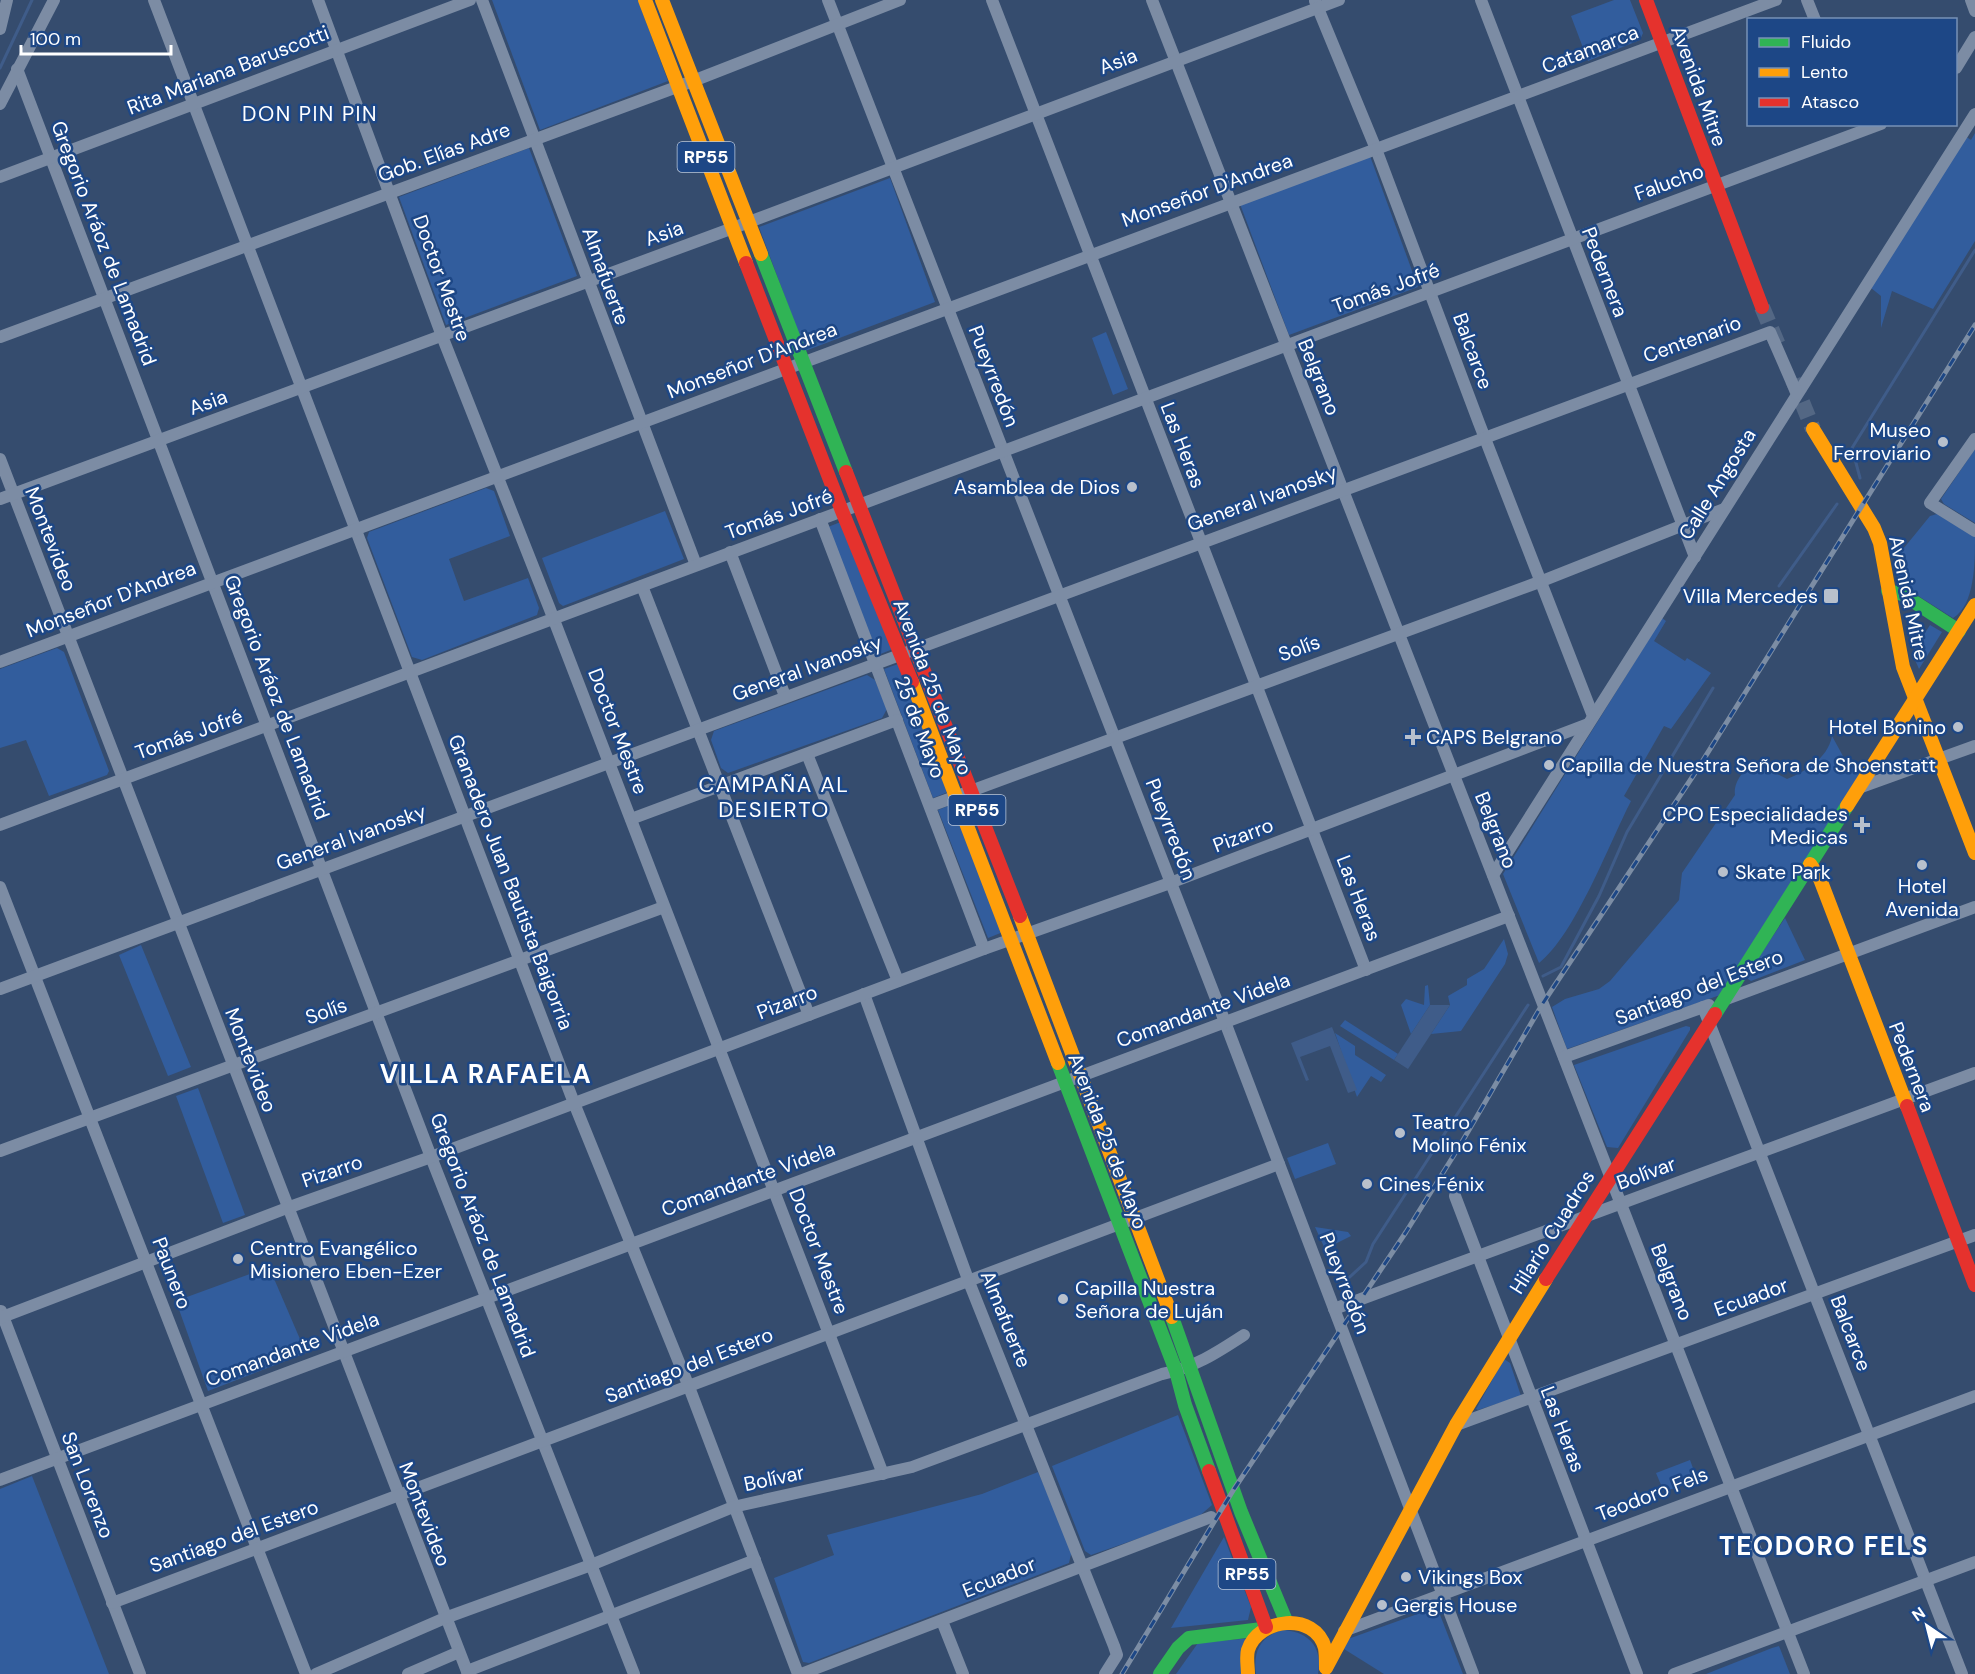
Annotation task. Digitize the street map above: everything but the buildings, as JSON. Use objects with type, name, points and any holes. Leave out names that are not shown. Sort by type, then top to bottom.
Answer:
[{"type":"main road","name":"Avenida 25 de Mayo","points":[[645,0],[842,511],[908,651],[969,790],[1027,935],[1190,1366],[1241,1512],[1286,1621]]},
{"type":"main road","name":"Avenida 25 de Mayo","points":[[662,0],[857,507],[908,651],[955,796],[1176,1371],[1185,1405],[1264,1628]]},
{"type":"main road","name":"Avenida Mitre","points":[[1646,0],[1762,308]]},
{"type":"main road","name":"Avenida Mitre","points":[[1813,429],[1874,528],[1884,559],[1897,645],[1975,853]]},
{"type":"main road","points":[[1888,591],[1902,594],[1959,631]]},
{"type":"main road","name":"Hilario Cuadros","points":[[1325,1672],[1344,1631],[1456,1425],[1508,1339],[1975,605]]},
{"type":"main road","name":"Pedernera","points":[[1810,864],[1820,879],[1975,1285]]},
{"type":"main road","points":[[1160,1674],[1178,1648],[1189,1638],[1264,1628],[1286,1621],[1304,1625],[1318,1637],[1326,1653],[1325,1672]]},
{"type":"main road","points":[[1248,1674],[1248,1648],[1264,1628]]},
{"type":"main road","points":[[1318,1637],[1335,1637],[1344,1631]]},
{"type":"street","points":[[0,28],[7,0]]},
{"type":"street","points":[[0,104],[54,0]]},
{"type":"street","points":[[154,0],[302,388]]},
{"type":"street","name":"Doctor Mestre","points":[[318,0],[442,336],[775,1190],[883,1474]]},
{"type":"street","name":"Rita Mariana Baruscotti","points":[[0,177],[470,0]]},
{"type":"street","name":"Almafuerte","points":[[482,0],[696,565]]},
{"type":"street","name":"Pueyrredón","points":[[828,0],[1225,1022],[1473,1674]]},
{"type":"street","name":"Gob. Elías Adre","points":[[0,338],[248,244],[679,87],[900,0]]},
{"type":"street","name":"Las Heras","points":[[993,0],[1366,970]]},
{"type":"street","name":"Belgrano","points":[[1152,0],[1804,1674]]},
{"type":"street","name":"Asia","points":[[0,499],[749,222],[1176,60],[1316,4],[1339,0]]},
{"type":"street","name":"Pedernera","points":[[1481,0],[1695,557]]},
{"type":"street","name":"Catamarca","points":[[1519,97],[1776,0]]},
{"type":"street","points":[[1807,0],[1814,18]]},
{"type":"street","points":[[1971,0],[1975,11]]},
{"type":"street","name":"Balcarce","points":[[1316,4],[1432,293],[1484,436],[1542,582],[1591,720]]},
{"type":"street","points":[[1957,66],[1975,37]]},
{"type":"street","name":"Gregorio Aráoz de Lamadrid","points":[[17,69],[376,1014],[634,1674]]},
{"type":"street","name":"Monseñor D'Andrea","points":[[0,662],[1231,201],[1519,97]]},
{"type":"street","name":"Calle Angosta","points":[[1493,875],[1975,114]]},
{"type":"street","name":"Falucho","points":[[1571,238],[1715,186],[1855,129],[1871,126]]},
{"type":"street","name":"Tomás Jofré","points":[[0,825],[730,552],[857,507],[1144,397],[1432,293],[1571,238]]},
{"type":"street","name":"Centenario","points":[[1627,383],[1770,332],[1797,394]]},
{"type":"street","name":"General Ivanosky","points":[[0,989],[1627,383]]},
{"type":"street","name":"Granadero Juan Bautista Baigorria","points":[[302,388],[574,1103],[689,1387],[733,1507],[799,1674]]},
{"type":"street","points":[[1975,439],[1930,503],[1975,531]]},
{"type":"street","name":"Montevideo","points":[[0,459],[176,923],[344,1351],[467,1673]]},
{"type":"street","name":"Solís","points":[[930,806],[1255,684],[1542,582],[1683,528],[1725,509]]},
{"type":"street","name":"25 de Mayo","points":[[820,519],[984,949]]},
{"type":"street","points":[[730,552],[785,696]]},
{"type":"street","points":[[642,586],[809,1015]]},
{"type":"street","points":[[631,819],[897,720]]},
{"type":"street","name":"Pizarro","points":[[1,1314],[431,1157],[984,949],[1313,830],[1591,720]]},
{"type":"street","points":[[1860,787],[1975,746]]},
{"type":"street","points":[[807,754],[898,981]]},
{"type":"street","name":"Paunero","points":[[0,887],[306,1674]]},
{"type":"street","name":"Solís","points":[[0,1151],[664,907]]},
{"type":"street","name":"Santiago del Estero","points":[[1564,1057],[1975,907]]},
{"type":"street","name":"Comandante Videla","points":[[0,1480],[1509,916]]},
{"type":"street","name":"Almafuerte","points":[[864,994],[969,1282],[1028,1425],[1117,1655],[1105,1674]]},
{"type":"street","name":"Balcarce","points":[[1703,1007],[1962,1674]]},
{"type":"street","name":"Bolívar","points":[[1334,1309],[1975,1073]]},
{"type":"street","name":"Santiago del Estero","points":[[112,1603],[1279,1164]]},
{"type":"street","name":"Las Heras","points":[[1455,1196],[1637,1674]]},
{"type":"street","name":"Ecuador","points":[[1456,1425],[1975,1235]]},
{"type":"street","name":"San Lorenzo","points":[[1,1314],[140,1674]]},
{"type":"street","name":"Bolívar","points":[[316,1674],[445,1618],[591,1565],[733,1507],[912,1467],[1208,1359],[1244,1335]]},
{"type":"street","name":"Teodoro Fels","points":[[1344,1631],[1975,1396]]},
{"type":"street","name":"Ecuador","points":[[799,1674],[1211,1516]]},
{"type":"street","points":[[467,1673],[755,1560]]},
{"type":"street","points":[[1674,1674],[1975,1562]]},
{"type":"street","points":[[942,1621],[963,1674]]},
{"type":"street","points":[[408,1674],[459,1652]]},
{"type":"shaded area","points":[[492,0],[638,0],[668,81],[540,130]]},
{"type":"shaded area","points":[[1614,0],[1630,0],[1643,33],[1640,40],[1588,61],[1571,16]]},
{"type":"shaded area","points":[[1975,133],[1975,241],[1933,309],[1892,291],[1881,328],[1881,296],[1871,288],[1965,136],[1971,140]]},
{"type":"shaded area","points":[[529,148],[577,276],[446,325],[399,197]]},
{"type":"shaded area","points":[[1370,156],[1418,287],[1289,335],[1240,204]]},
{"type":"shaded area","points":[[890,178],[935,302],[805,351],[759,227]]},
{"type":"shaded area","points":[[1106,332],[1128,389],[1113,395],[1092,338]]},
{"type":"shaded area","points":[[1975,449],[1975,523],[1944,504],[1941,499]]},
{"type":"shaded area","points":[[486,488],[494,491],[510,536],[449,559],[464,601],[528,578],[539,608],[537,615],[422,660],[412,657],[367,538],[369,532]]},
{"type":"shaded area","points":[[665,511],[684,559],[563,606],[559,603],[542,558]]},
{"type":"shaded area","points":[[1937,514],[1975,537],[1974,570],[1970,593],[1960,612],[1953,618],[1898,583],[1895,559],[1930,516]]},
{"type":"shaded area","points":[[843,521],[893,649],[878,655],[828,527]]},
{"type":"shaded area","points":[[1662,618],[1666,621],[1654,641],[1685,661],[1687,658],[1711,673],[1671,729],[1664,726],[1624,796],[1631,801],[1578,911],[1552,950],[1539,963],[1503,874]]},
{"type":"shaded area","points":[[1930,625],[1942,632],[1919,669],[1912,653]]},
{"type":"shaded area","points":[[57,648],[64,652],[109,771],[107,775],[49,796],[26,740],[0,748],[0,669]]},
{"type":"shaded area","points":[[898,664],[948,792],[933,798],[884,669]]},
{"type":"shaded area","points":[[867,675],[875,680],[887,709],[882,718],[728,773],[721,768],[711,740],[714,731]]},
{"type":"shaded area","points":[[1832,736],[1849,767],[1858,768],[1861,777],[1723,994],[1567,1049],[1552,1007],[1565,999],[1599,989],[1610,981],[1679,900],[1682,873],[1735,795],[1736,785],[1741,775],[1753,765],[1758,764],[1787,779],[1815,763],[1826,751]]},
{"type":"shaded area","points":[[953,804],[1003,932],[988,938],[938,810]]},
{"type":"shaded area","points":[[1785,918],[1805,960],[1751,981],[1746,976]]},
{"type":"shaded area","points":[[1504,939],[1508,954],[1505,964],[1461,1031],[1431,1034],[1450,1005],[1448,996],[1467,985],[1467,979],[1484,969]]},
{"type":"shaded area","points":[[141,945],[191,1067],[168,1076],[119,955]]},
{"type":"shaded area","points":[[1428,985],[1430,1005],[1411,1034],[1401,1005],[1406,999],[1424,1005],[1425,986]]},
{"type":"shaded area","points":[[1430,1005],[1450,1005],[1408,1069],[1394,1060]]},
{"type":"shaded area","points":[[1345,1020],[1398,1054],[1394,1060],[1340,1026]]},
{"type":"shaded area","points":[[1686,1026],[1690,1027],[1690,1030],[1618,1148],[1607,1147],[1574,1065]]},
{"type":"shaded area","points":[[1332,1027],[1357,1090],[1348,1093],[1330,1046],[1300,1057],[1309,1080],[1306,1081],[1291,1043]]},
{"type":"shaded area","points":[[1335,1033],[1355,1046],[1355,1055],[1386,1075],[1381,1082],[1371,1076],[1357,1097]]},
{"type":"shaded area","points":[[198,1088],[245,1215],[223,1223],[176,1096]]},
{"type":"shaded area","points":[[1328,1143],[1336,1164],[1295,1179],[1287,1158]]},
{"type":"shaded area","points":[[1315,1227],[1348,1232],[1351,1236],[1325,1249]]},
{"type":"shaded area","points":[[269,1267],[306,1353],[208,1391],[176,1301]]},
{"type":"shaded area","points":[[1504,1359],[1510,1363],[1521,1396],[1476,1409]]},
{"type":"shaded area","points":[[1178,1415],[1212,1505],[1197,1518],[1091,1555],[1085,1551],[1052,1466]]},
{"type":"shaded area","points":[[1690,1460],[1697,1479],[1664,1492],[1656,1473]]},
{"type":"shaded area","points":[[1038,1472],[1072,1550],[1069,1563],[809,1663],[803,1662],[774,1578],[834,1555],[827,1535],[982,1494]]},
{"type":"shaded area","points":[[32,1476],[109,1674],[0,1674],[0,1489]]},
{"type":"shaded area","points":[[1224,1537],[1251,1607],[1248,1620],[1171,1628]]},
{"type":"shaded area","points":[[1437,1607],[1463,1674],[1384,1674],[1344,1649],[1348,1639]]},
{"type":"shaded area","points":[[1282,1630],[1300,1634],[1312,1643],[1318,1656],[1318,1674],[1256,1674],[1256,1658],[1260,1646],[1268,1637]]},
{"type":"shaded area","points":[[1251,1638],[1241,1674],[1176,1674],[1198,1643]]},
{"type":"shaded area","points":[[1779,1646],[1790,1674],[1706,1674],[1772,1648]]},
{"type":"waterway","points":[[0,68],[32,0]]},
{"type":"waterway","points":[[1860,478],[1852,448],[1975,250]]},
{"type":"waterway","points":[[1779,586],[1837,504]]},
{"type":"waterway","points":[[1543,976],[1561,967],[1599,896],[1627,832],[1713,688]]},
{"type":"waterway","points":[[1340,1286],[1366,1262],[1373,1244],[1528,1005]]},
{"type":"tunnel","points":[[1762,307],[1778,345]]},
{"type":"tunnel","points":[[1793,380],[1813,429]]},
{"type":"railway","points":[[1122,1674],[1234,1489],[1406,1232],[1459,1147],[1543,1003],[1695,773],[1975,325]]},
{"type":"traffic: fast","points":[[761,254],[846,472]]},
{"type":"traffic: fast","points":[[1888,591],[1902,594],[1959,631]]},
{"type":"traffic: fast","points":[[1715,1014],[1847,806]]},
{"type":"traffic: fast","points":[[1058,1063],[1176,1371],[1185,1405],[1209,1471]]},
{"type":"traffic: fast","points":[[1172,1317],[1241,1512],[1286,1621]]},
{"type":"traffic: fast","points":[[1160,1674],[1178,1648],[1189,1638],[1262,1629]]},
{"type":"traffic: slow","points":[[645,0],[746,263]]},
{"type":"traffic: slow","points":[[662,0],[761,254]]},
{"type":"traffic: slow","points":[[1813,429],[1874,528],[1880,543],[1903,667],[1975,853]]},
{"type":"traffic: slow","points":[[1847,806],[1975,605]]},
{"type":"traffic: slow","points":[[912,682],[1058,1063]]},
{"type":"traffic: slow","points":[[1810,864],[1820,879],[1907,1106]]},
{"type":"traffic: slow","points":[[1020,916],[1172,1317]]},
{"type":"traffic: slow","points":[[1326,1668],[1456,1425],[1546,1279]]},
{"type":"traffic: slow","points":[[1248,1674],[1247,1653],[1254,1639],[1263,1631],[1286,1623],[1310,1628],[1319,1636],[1325,1648],[1326,1667]]},
{"type":"traffic: jam","points":[[1646,0],[1762,307]]},
{"type":"traffic: jam","points":[[746,263],[842,511],[912,682]]},
{"type":"traffic: jam","points":[[846,472],[1020,916]]},
{"type":"traffic: jam","points":[[1546,1279],[1715,1014]]},
{"type":"traffic: jam","points":[[1907,1106],[1975,1285]]},
{"type":"traffic: jam","points":[[1209,1471],[1266,1627]]},
{"type":"place","name":"Museo Ferroviario","points":[[1943,442]]},
{"type":"place","name":"Asamblea de Dios","points":[[1132,487]]},
{"type":"place","name":"Villa Mercedes","points":[[1831,596]]},
{"type":"place","name":"Hotel Bonino","points":[[1958,727]]},
{"type":"place","name":"CAPS Belgrano","points":[[1413,737]]},
{"type":"place","name":"Capilla de Nuestra Señora de Shoenstatt","points":[[1549,765]]},
{"type":"place","name":"CPO Especialidades Medicas","points":[[1862,825]]},
{"type":"place","name":"Hotel Avenida","points":[[1922,865]]},
{"type":"place","name":"Skate Park","points":[[1723,872]]},
{"type":"place","name":"Teatro Molino Fénix","points":[[1400,1133]]},
{"type":"place","name":"Cines Fénix","points":[[1367,1184]]},
{"type":"place","name":"Centro Evangélico Misionero Eben-Ezer","points":[[238,1259]]},
{"type":"place","name":"Capilla Nuestra Señora de Luján","points":[[1063,1299]]},
{"type":"place","name":"Vikings Box","points":[[1406,1577]]},
{"type":"place","name":"Gergis House","points":[[1382,1605]]},
{"type":"district","name":"DON PIN PIN","points":[[310,114]]},
{"type":"district","name":"CAMPAÑA AL DESIERTO","points":[[774,796]]},
{"type":"district","name":"VILLA RAFAELA","points":[[486,1074]]},
{"type":"district","name":"TEODORO FELS","points":[[1824,1546]]}]
